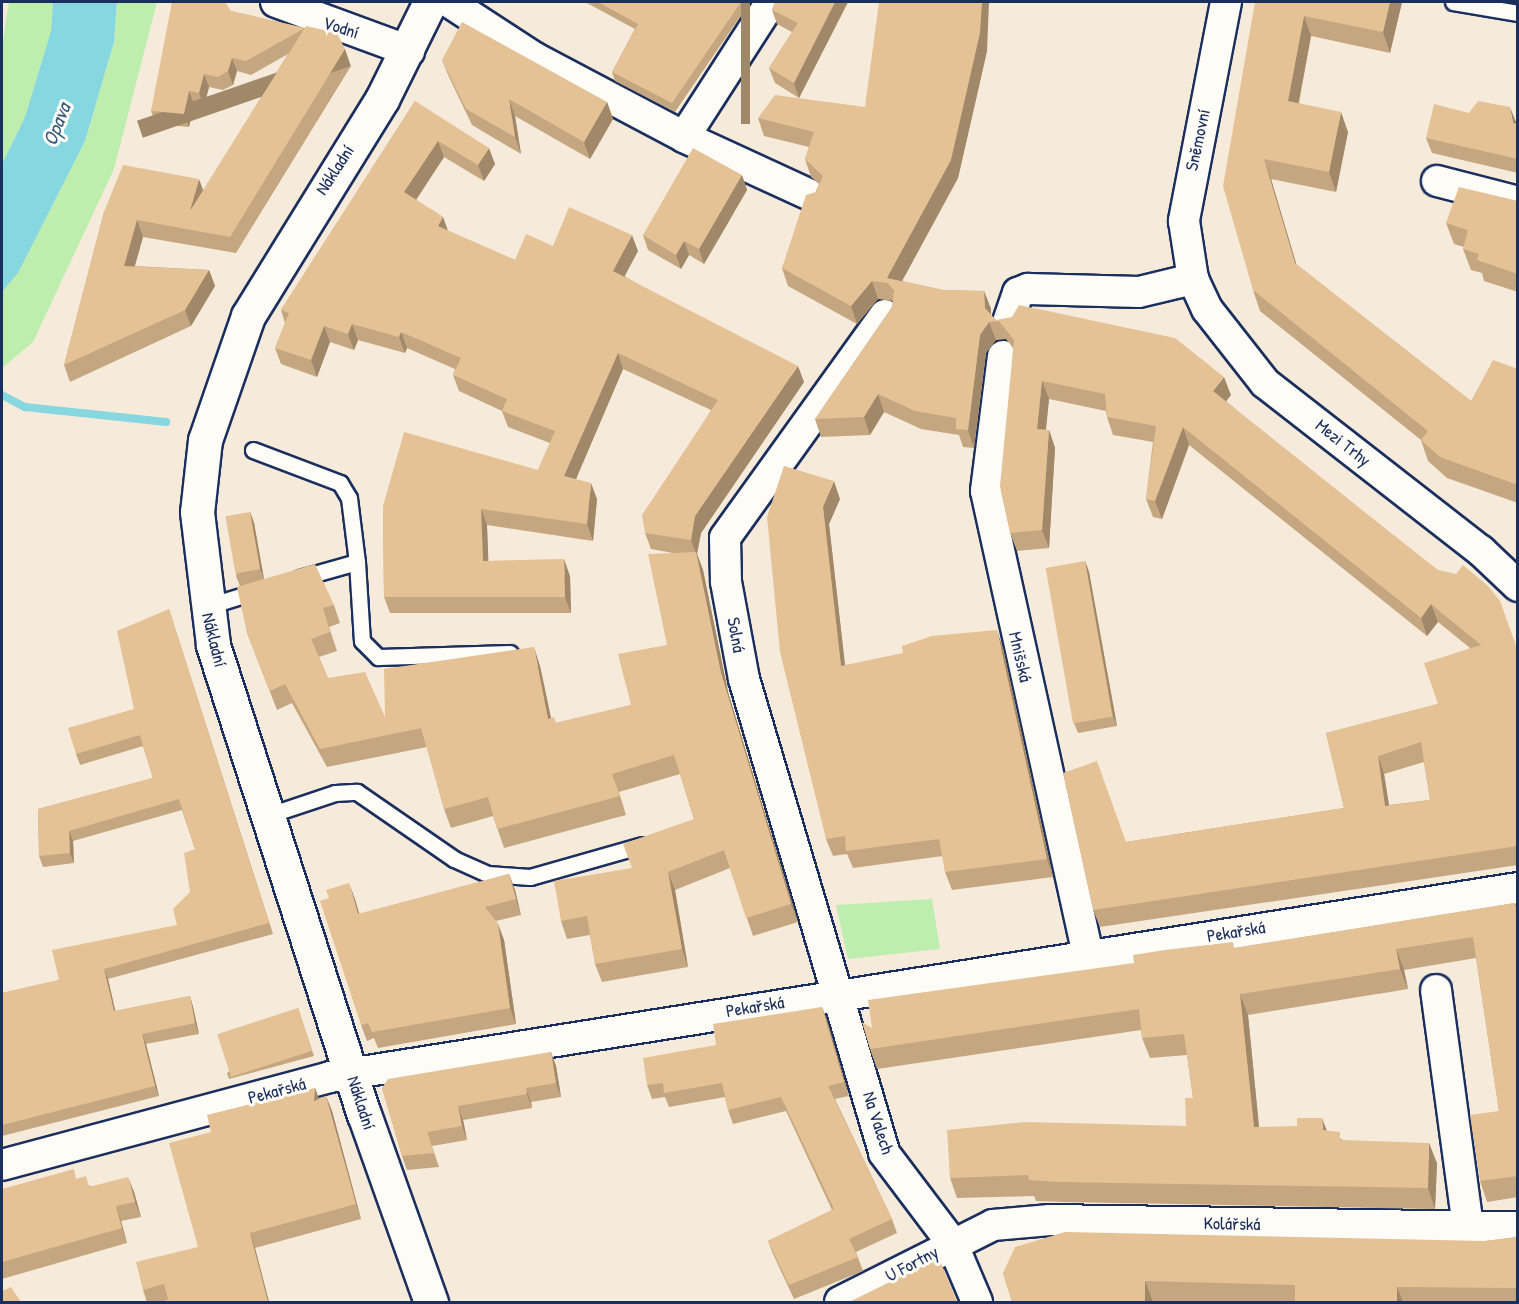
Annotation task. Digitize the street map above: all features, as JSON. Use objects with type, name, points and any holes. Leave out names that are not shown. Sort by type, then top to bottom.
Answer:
[{"type":"street","name":"Vodní","points":[[276,2],[409,51]]},
{"type":"street","name":"Nákladní","points":[[430,2],[409,51],[286,248],[224,372],[199,473],[205,607],[266,816],[351,1073],[431,1302]]},
{"type":"street","points":[[449,2],[535,58],[684,137],[812,196]]},
{"type":"street","points":[[684,137],[771,2]]},
{"type":"street","name":"Sněmovní","points":[[1193,279],[1184,221],[1226,2]]},
{"type":"street","points":[[1437,181],[1518,202]]},
{"type":"street","points":[[1008,322],[1018,293],[1028,289],[1139,292],[1193,279]]},
{"type":"street","name":"Mezi Trhy","points":[[1193,279],[1221,334],[1265,383],[1481,551],[1518,586]]},
{"type":"street","name":"Solná","points":[[839,993],[744,679],[726,582],[725,538],[885,315]]},
{"type":"street","name":"Mnišská","points":[[1003,356],[986,491],[1088,955]]},
{"type":"street","name":"Pekařská","points":[[2,1165],[351,1073],[839,993],[1518,888]]},
{"type":"street","points":[[1436,990],[1468,1227]]},
{"type":"street","name":"Na Valech","points":[[839,993],[884,1153],[951,1243],[977,1302]]},
{"type":"street","name":"Kolářská","points":[[951,1243],[993,1225],[1050,1220],[1516,1227]]},
{"type":"street","name":"U Fortny","points":[[840,1302],[951,1243]]},
{"type":"lane","points":[[1453,2],[1518,13]]},
{"type":"lane","points":[[253,450],[340,483],[349,498],[357,562],[362,641],[378,657],[523,652]]},
{"type":"lane","points":[[205,607],[357,562]]},
{"type":"lane","points":[[266,816],[335,793],[357,792],[454,859],[488,874],[519,877],[642,845]]},
{"type":"green space","points":[[9,2],[53,2],[51,31],[25,117],[2,164],[2,46]]},
{"type":"green space","points":[[117,2],[157,2],[114,169],[33,342],[2,368],[2,292],[18,273],[85,141],[114,42]]},
{"type":"green space","points":[[932,899],[940,949],[848,959],[836,905]]},
{"type":"water","name":"Opava","points":[[53,2],[117,2],[114,42],[85,141],[18,273],[2,292],[2,164],[25,117],[51,31]]},
{"type":"building","points":[[172,2],[225,2],[231,11],[305,28],[246,61],[232,58],[228,71],[218,77],[204,74],[199,93],[189,91],[184,114],[151,111]]},
{"type":"building","points":[[598,2],[741,2],[672,103],[612,72],[638,24]]},
{"type":"building","points":[[775,2],[835,2],[794,83],[769,68],[798,23],[772,10]]},
{"type":"building","points":[[879,2],[982,2],[980,33],[951,160],[887,278],[943,290],[984,291],[985,308],[996,320],[1012,317],[1019,305],[1175,338],[1224,377],[1213,391],[1391,533],[1438,570],[1456,574],[1463,565],[1488,586],[1500,601],[1518,651],[1518,846],[1093,910],[1063,773],[1097,761],[1126,842],[1344,808],[1326,733],[1438,704],[1424,663],[1481,645],[1431,604],[1421,618],[1183,427],[1155,501],[1146,499],[1156,426],[1107,417],[1105,394],[1042,381],[1037,429],[1049,430],[1042,530],[1010,533],[1000,486],[1014,340],[999,321],[989,322],[980,335],[968,430],[956,429],[956,418],[915,411],[878,394],[864,417],[815,419],[892,307],[894,291],[888,283],[872,281],[851,306],[782,268],[806,195],[816,192],[823,176],[805,159],[814,132],[758,118],[775,95],[865,107]],"holes":[[[1421,742],[1430,800],[1385,806],[1378,756]]]},
{"type":"building","points":[[1255,2],[1390,2],[1383,32],[1304,16],[1288,101],[1341,112],[1329,172],[1264,159],[1295,263],[1471,401],[1493,360],[1518,369],[1518,485],[1440,457],[1421,440],[1428,431],[1253,290],[1223,186]]},
{"type":"building","points":[[462,22],[607,102],[584,142],[509,99],[515,137],[466,109],[442,60]]},
{"type":"building","points":[[306,26],[337,33],[345,49],[230,237],[137,220],[124,266],[209,270],[185,310],[64,365],[104,212],[123,165],[199,179],[190,211]]},
{"type":"building","points":[[415,101],[489,148],[478,165],[438,141],[404,192],[443,217],[438,226],[515,260],[526,234],[553,246],[569,207],[632,235],[613,271],[798,366],[695,516],[691,540],[645,533],[642,515],[718,400],[618,353],[564,476],[591,483],[587,524],[481,509],[483,561],[564,559],[565,597],[384,597],[383,506],[404,432],[538,470],[555,431],[502,411],[507,399],[453,375],[461,358],[401,332],[399,337],[352,324],[348,334],[324,326],[311,360],[275,348],[289,313],[281,310]]},
{"type":"building","points":[[1478,101],[1510,107],[1513,123],[1518,124],[1518,159],[1426,138],[1434,104],[1469,113]]},
{"type":"building","points":[[693,148],[742,175],[699,249],[684,241],[676,255],[643,235]]},
{"type":"building","points":[[1459,187],[1518,201],[1518,274],[1477,260],[1479,254],[1463,249],[1468,230],[1446,223]]},
{"type":"building","points":[[784,466],[834,481],[823,507],[841,666],[903,653],[902,646],[932,636],[997,630],[1047,859],[945,872],[939,839],[846,851],[845,836],[826,839],[780,652],[767,517]]},
{"type":"building","points":[[250,512],[260,569],[235,573],[225,516]]},
{"type":"building","points":[[696,552],[721,673],[791,904],[746,918],[724,850],[668,872],[682,949],[595,964],[587,916],[561,921],[554,881],[632,868],[623,844],[694,819],[674,755],[612,774],[620,796],[497,829],[488,797],[444,809],[421,728],[320,749],[285,684],[270,691],[247,633],[237,587],[315,564],[334,605],[323,608],[330,632],[311,639],[328,678],[365,672],[385,717],[384,669],[534,647],[548,719],[554,717],[556,723],[631,705],[618,654],[667,645],[648,554]]},
{"type":"building","points":[[1085,561],[1112,717],[1073,724],[1046,568]]},
{"type":"building","points":[[169,609],[269,923],[104,969],[114,1011],[190,996],[195,1023],[142,1034],[155,1086],[2,1125],[2,993],[59,980],[52,950],[177,925],[173,909],[190,892],[184,853],[195,849],[179,799],[69,831],[70,853],[39,856],[38,809],[153,778],[140,735],[76,754],[68,728],[134,709],[117,631]]},
{"type":"building","points":[[509,874],[516,899],[485,907],[498,924],[510,1008],[372,1032],[368,1023],[361,1025],[320,901],[329,898],[326,890],[349,883],[358,914]]},
{"type":"building","points":[[1515,903],[1518,918],[1518,1176],[1480,1181],[1470,1115],[1499,1111],[1473,937],[1396,949],[1400,969],[1240,994],[1254,1127],[1297,1126],[1297,1118],[1322,1118],[1323,1130],[1340,1132],[1340,1140],[1429,1143],[1428,1188],[1058,1182],[1029,1180],[1028,1175],[950,1178],[947,1130],[1025,1122],[1186,1126],[1185,1098],[1193,1098],[1184,1034],[1142,1038],[1139,1009],[870,1049],[862,1022],[872,1028],[868,1000],[1134,963],[1133,955],[1165,950],[1233,942],[1234,948]]},
{"type":"building","points":[[822,1007],[844,1082],[828,1086],[892,1219],[849,1239],[858,1257],[789,1285],[768,1241],[834,1209],[781,1097],[728,1110],[722,1083],[664,1093],[663,1083],[647,1085],[643,1058],[716,1045],[713,1024]]},
{"type":"building","points":[[298,1008],[312,1051],[231,1077],[217,1034]]},
{"type":"building","points":[[551,1052],[556,1083],[526,1088],[527,1094],[458,1106],[462,1126],[427,1132],[434,1153],[402,1156],[382,1088],[388,1079]]},
{"type":"building","points":[[315,1088],[314,1101],[326,1096],[356,1204],[250,1233],[268,1302],[169,1302],[164,1284],[143,1290],[136,1262],[198,1247],[169,1143],[211,1132],[207,1115]]},
{"type":"building","points":[[74,1169],[76,1179],[86,1176],[89,1187],[128,1177],[135,1202],[116,1206],[122,1228],[2,1262],[2,1189]]},
{"type":"building","points":[[1065,1232],[1485,1241],[1518,1237],[1518,1288],[1397,1287],[1397,1302],[1295,1302],[1295,1285],[1145,1281],[1145,1302],[1012,1302],[1003,1273],[1015,1247]]},
{"type":"building","points":[[939,1258],[957,1302],[849,1302]]},
{"type":"building","points":[[11,1287],[21,1302],[2,1302],[2,1291]]},
{"type":"waterway","points":[[2,395],[25,407],[166,422]]}]
